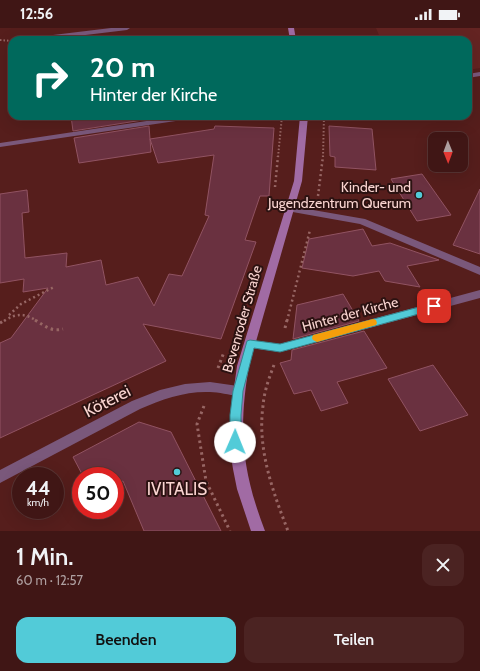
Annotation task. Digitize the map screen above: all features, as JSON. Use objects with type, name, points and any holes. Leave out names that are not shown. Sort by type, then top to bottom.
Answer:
[{"type":"main road","name":"Bevenroder Straße","points":[[258,531],[247,506],[239,471],[235,442],[238,391],[250,344],[298,182],[304,120]]},
{"type":"street","points":[[59,28],[61,36],[127,28]]},
{"type":"street","points":[[0,145],[169,120]]},
{"type":"street","points":[[290,208],[362,221],[480,271]]},
{"type":"street","name":"Hinter der Kirche","points":[[250,344],[280,348],[480,294]]},
{"type":"street","name":"Köterei","points":[[0,477],[136,405],[160,395],[185,389],[210,388],[238,391]]},
{"type":"path","points":[[0,322],[8,317],[21,304],[54,288]]},
{"type":"path","points":[[8,317],[21,314],[27,315],[53,332],[58,332],[63,329]]},
{"type":"shaded area","points":[[376,28],[480,28],[480,68],[472,69],[472,36],[379,36]]},
{"type":"building","points":[[72,120],[143,120],[73,131]]},
{"type":"building","points":[[149,126],[151,152],[79,163],[74,138]]},
{"type":"building","points":[[215,126],[274,128],[269,196],[260,196],[245,240],[256,242],[221,339],[143,324],[166,361],[0,438],[0,343],[11,338],[48,288],[23,292],[24,279],[0,283],[0,194],[27,190],[29,212],[22,213],[25,258],[67,253],[66,267],[101,260],[106,285],[138,277],[154,306],[169,274],[182,276],[209,216],[205,215],[214,155],[158,163],[150,139],[214,129]]},
{"type":"building","points":[[329,126],[372,129],[376,170],[335,167],[335,157],[330,156]]},
{"type":"building","points":[[422,174],[451,215],[417,221],[391,179]]},
{"type":"building","points":[[480,189],[480,254],[453,245]]},
{"type":"building","points":[[363,229],[372,246],[390,243],[439,260],[407,266],[420,287],[385,281],[379,271],[353,276],[302,268],[309,239]]},
{"type":"building","points":[[343,294],[359,321],[293,339],[297,305]]},
{"type":"building","points":[[364,331],[387,368],[337,382],[348,403],[321,411],[311,390],[294,394],[280,363],[291,360],[292,350]]},
{"type":"building","points":[[433,365],[468,415],[420,431],[388,379]]},
{"type":"building","points":[[139,422],[171,432],[221,531],[144,531],[124,483],[124,467],[78,467],[73,457]]},
{"type":"slow traffic","points":[[317,338],[373,323]]},
{"type":"place","name":"Kinder- und Jugendzentrum Querum","points":[[419,195]]},
{"type":"place","name":"IVITALIS","points":[[177,472]]},
{"type":"route","points":[[235,442],[238,391],[243,366],[250,344],[280,348],[434,306]]}]
